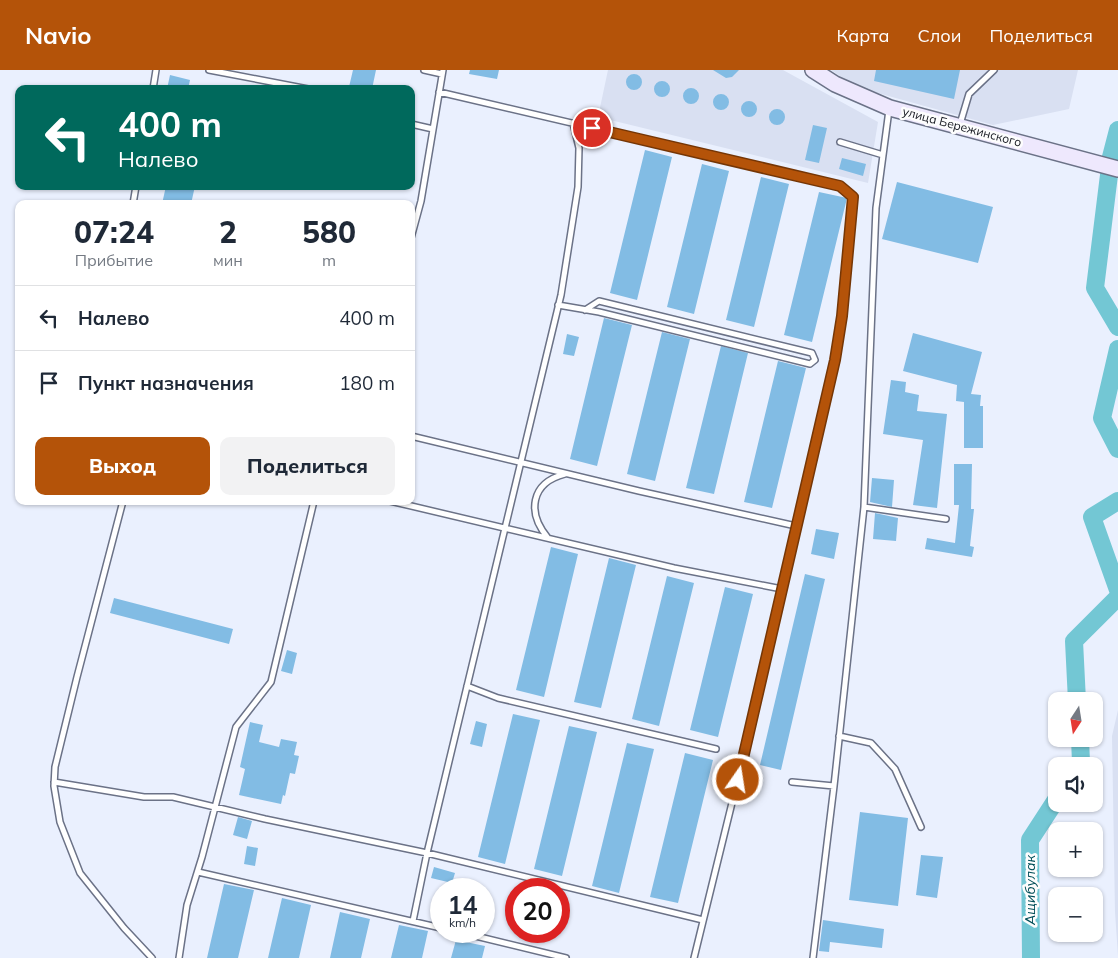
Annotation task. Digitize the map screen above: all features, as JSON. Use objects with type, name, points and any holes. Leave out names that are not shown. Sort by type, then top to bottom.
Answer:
[{"type":"main road","name":"улица Бережинского","points":[[813,70],[835,84],[890,108],[1118,169]]},
{"type":"lane","points":[[154,85],[156,70]]},
{"type":"lane","points":[[209,70],[287,85]]},
{"type":"lane","points":[[415,224],[421,202],[443,72],[424,70]]},
{"type":"lane","points":[[959,127],[969,94],[994,70]]},
{"type":"lane","points":[[439,92],[840,186],[853,197],[842,316],[835,360],[742,762],[694,958]]},
{"type":"lane","points":[[813,958],[834,786],[864,507],[876,208],[890,108]]},
{"type":"lane","points":[[413,921],[427,853],[558,305],[578,187],[579,148],[573,123]]},
{"type":"lane","points":[[415,125],[433,129]]},
{"type":"lane","points":[[840,142],[883,155]]},
{"type":"lane","points":[[558,305],[810,364],[815,360],[812,354],[599,301],[585,310]]},
{"type":"lane","points":[[415,437],[796,526]]},
{"type":"lane","points":[[549,539],[540,529],[535,519],[534,505],[538,493],[544,485],[555,477],[568,474]]},
{"type":"lane","points":[[122,505],[55,766],[54,782],[60,822],[80,873],[124,928],[152,958]]},
{"type":"lane","points":[[179,958],[187,905],[198,872],[236,727],[271,682],[313,505]]},
{"type":"lane","points":[[406,505],[674,568],[782,589]]},
{"type":"lane","points":[[864,507],[946,519]]},
{"type":"lane","points":[[467,686],[498,698],[716,749]]},
{"type":"lane","points":[[839,736],[871,742],[894,769],[921,827]]},
{"type":"lane","points":[[54,782],[144,797],[172,797],[265,819],[427,853],[703,920]]},
{"type":"lane","points":[[792,782],[834,786]]},
{"type":"lane","points":[[198,872],[430,925]]},
{"type":"lane","points":[[495,941],[566,958]]},
{"type":"shaded area","points":[[608,70],[783,70],[878,122],[868,183],[598,117]]},
{"type":"shaded area","points":[[831,70],[1078,70],[1069,109],[993,125],[856,87]]},
{"type":"shaded area","points":[[1118,710],[1118,956],[1115,912],[1112,736]]},
{"type":"building","points":[[353,70],[376,70],[373,85],[349,85]]},
{"type":"building","points":[[470,70],[499,70],[497,79],[469,74]]},
{"type":"building","points":[[713,70],[739,70],[732,77],[726,78]]},
{"type":"building","points":[[876,70],[960,70],[954,99],[874,81]]},
{"type":"building","points":[[634,74],[642,82],[634,90],[626,82]]},
{"type":"building","points":[[170,75],[190,80],[189,85],[168,85]]},
{"type":"building","points":[[662,81],[670,89],[662,97],[654,89]]},
{"type":"building","points":[[691,88],[699,96],[691,104],[683,96]]},
{"type":"building","points":[[721,94],[729,102],[721,110],[713,102]]},
{"type":"building","points":[[749,101],[757,109],[749,117],[741,109]]},
{"type":"building","points":[[777,109],[785,117],[777,125],[769,117]]},
{"type":"building","points":[[813,125],[827,128],[819,163],[805,160]]},
{"type":"building","points":[[645,150],[672,157],[637,300],[610,293]]},
{"type":"building","points":[[842,158],[866,164],[863,176],[839,169]]},
{"type":"building","points":[[702,164],[729,171],[694,314],[667,307]]},
{"type":"building","points":[[761,177],[789,184],[754,327],[726,320]]},
{"type":"building","points":[[897,182],[993,207],[978,263],[882,239]]},
{"type":"building","points":[[165,190],[194,190],[192,200],[163,200]]},
{"type":"building","points":[[819,192],[847,198],[812,342],[784,335]]},
{"type":"building","points":[[604,318],[632,325],[597,466],[570,459]]},
{"type":"building","points":[[662,332],[690,339],[655,481],[627,474]]},
{"type":"building","points":[[913,333],[982,352],[971,394],[981,395],[980,406],[983,406],[983,448],[964,448],[964,402],[956,401],[957,385],[903,371]]},
{"type":"building","points":[[567,334],[579,337],[574,356],[563,354]]},
{"type":"building","points":[[721,346],[748,353],[714,494],[686,488]]},
{"type":"building","points":[[778,361],[806,368],[772,508],[744,502]]},
{"type":"building","points":[[891,380],[906,382],[905,392],[919,395],[917,411],[947,414],[937,508],[913,505],[923,440],[883,434]]},
{"type":"building","points":[[954,464],[972,464],[971,509],[974,509],[970,546],[974,547],[972,557],[925,549],[927,538],[955,543],[959,505],[954,505]]},
{"type":"building","points":[[872,478],[894,480],[892,507],[870,502]]},
{"type":"building","points":[[875,513],[898,518],[896,541],[873,539]]},
{"type":"building","points":[[816,529],[839,533],[834,559],[811,554]]},
{"type":"building","points":[[551,547],[578,554],[544,697],[516,690]]},
{"type":"building","points":[[609,558],[636,565],[601,708],[574,702]]},
{"type":"building","points":[[805,574],[825,579],[781,770],[760,765]]},
{"type":"building","points":[[667,576],[694,583],[659,726],[632,719]]},
{"type":"building","points":[[725,587],[753,594],[718,737],[690,730]]},
{"type":"building","points":[[114,598],[233,629],[229,644],[110,613]]},
{"type":"building","points":[[287,650],[297,653],[292,674],[281,671]]},
{"type":"building","points":[[513,714],[540,720],[505,864],[478,857]]},
{"type":"building","points":[[476,721],[487,724],[482,747],[470,744]]},
{"type":"building","points":[[250,722],[263,725],[259,742],[279,747],[281,739],[297,742],[294,755],[299,756],[295,774],[290,773],[285,796],[283,795],[281,804],[239,795],[245,769],[240,767]]},
{"type":"building","points":[[569,726],[597,732],[562,876],[534,869]]},
{"type":"building","points":[[627,743],[654,749],[619,893],[592,886]]},
{"type":"building","points":[[685,753],[713,760],[678,903],[650,897]]},
{"type":"building","points":[[860,812],[908,818],[898,906],[849,900]]},
{"type":"building","points":[[238,817],[252,821],[247,839],[233,835]]},
{"type":"building","points":[[247,846],[258,848],[255,866],[244,864]]},
{"type":"building","points":[[921,855],[943,857],[937,898],[916,895]]},
{"type":"building","points":[[434,867],[455,873],[454,878],[431,878]]},
{"type":"building","points":[[224,884],[254,890],[238,958],[207,958]]},
{"type":"building","points":[[282,898],[311,905],[299,958],[268,958]]},
{"type":"building","points":[[340,912],[370,919],[361,958],[330,958]]},
{"type":"building","points":[[823,920],[884,929],[882,948],[830,942],[829,952],[819,951]]},
{"type":"building","points":[[399,925],[428,931],[422,958],[391,958]]},
{"type":"building","points":[[455,943],[470,943],[485,946],[482,958],[451,958]]},
{"type":"waterway","name":"Ащибулак","points":[[1111,157],[1118,130]]},
{"type":"waterway","name":"Ащибулак","points":[[1109,175],[1095,288],[1118,327]]},
{"type":"waterway","name":"Ащибулак","points":[[1118,349],[1102,418],[1118,449]]},
{"type":"waterway","name":"Ащибулак","points":[[1118,501],[1092,517],[1118,590]]},
{"type":"waterway","name":"Ащибулак","points":[[1077,692],[1074,641],[1118,597]]},
{"type":"waterway","name":"Ащибулак","points":[[1080,748],[1081,757]]},
{"type":"waterway","name":"Ащибулак","points":[[1031,958],[1030,840],[1048,812]]},
{"type":"route","points":[[592,128],[840,186],[853,197],[842,316],[835,360],[738,780]]}]
